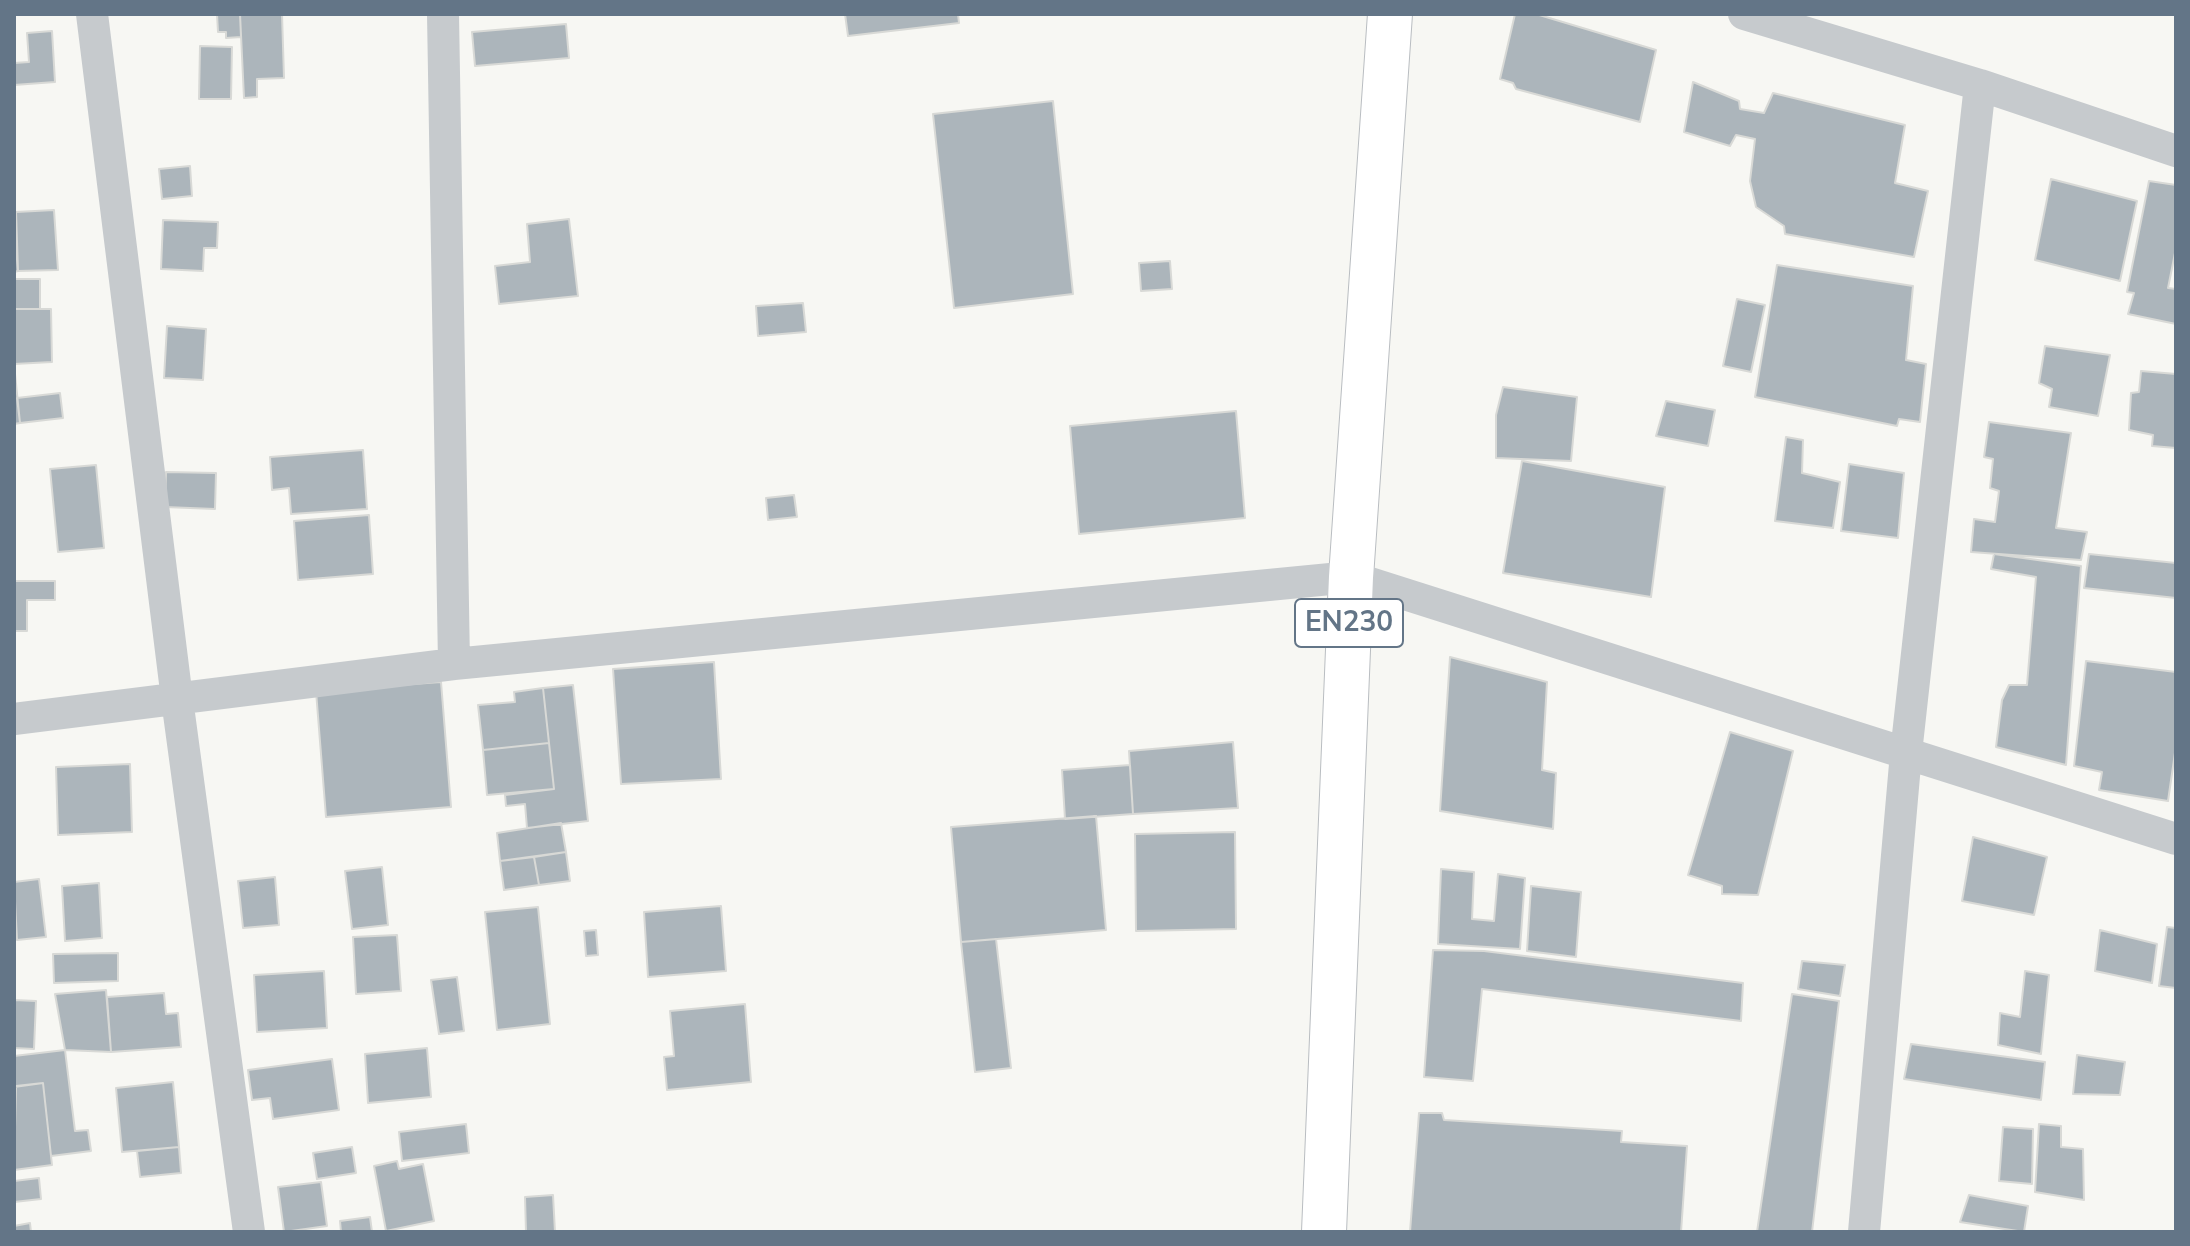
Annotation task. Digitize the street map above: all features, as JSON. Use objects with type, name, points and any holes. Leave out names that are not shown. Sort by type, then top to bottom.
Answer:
[{"type":"main road","name":"EN230","points":[[1324,1232],[1351,577],[1390,14]]},
{"type":"street","points":[[92,14],[177,699],[249,1232]]},
{"type":"street","points":[[443,14],[454,664]]},
{"type":"street","points":[[1744,14],[1980,85],[2176,151]]},
{"type":"street","points":[[1864,1232],[1906,753],[1980,85]]},
{"type":"street","points":[[14,719],[454,664],[1351,577],[2176,839]]},
{"type":"building","points":[[217,14],[240,14],[241,37],[226,38],[226,32],[218,32]]},
{"type":"building","points":[[240,14],[282,14],[284,78],[257,79],[257,97],[244,98]]},
{"type":"building","points":[[845,14],[958,14],[959,23],[848,36]]},
{"type":"building","points":[[1515,14],[1536,14],[1656,50],[1640,122],[1516,89],[1513,83],[1500,79]]},
{"type":"building","points":[[566,24],[569,58],[475,66],[472,32]]},
{"type":"building","points":[[52,31],[55,82],[14,85],[14,63],[29,62],[27,33]]},
{"type":"building","points":[[200,46],[232,47],[231,99],[199,99]]},
{"type":"building","points":[[1693,82],[1739,101],[1740,109],[1764,113],[1773,93],[1905,125],[1895,183],[1928,191],[1914,257],[1785,234],[1784,226],[1756,207],[1750,181],[1755,139],[1736,135],[1730,146],[1684,132]]},
{"type":"building","points":[[1053,101],[1073,294],[954,308],[933,114]]},
{"type":"building","points":[[190,166],[192,196],[162,199],[159,169]]},
{"type":"building","points":[[2051,179],[2137,201],[2120,281],[2035,260]]},
{"type":"building","points":[[2149,181],[2176,185],[2176,248],[2168,288],[2176,289],[2176,324],[2128,314],[2134,293],[2127,292]]},
{"type":"building","points":[[54,210],[58,270],[18,271],[16,212]]},
{"type":"building","points":[[569,219],[578,296],[499,304],[495,266],[530,262],[527,224]]},
{"type":"building","points":[[163,220],[218,222],[217,248],[204,248],[203,271],[161,269]]},
{"type":"building","points":[[14,224],[18,271],[14,272]]},
{"type":"building","points":[[1170,261],[1172,289],[1141,291],[1139,263]]},
{"type":"building","points":[[1777,265],[1913,286],[1906,360],[1926,364],[1920,422],[1899,419],[1897,426],[1755,397]]},
{"type":"building","points":[[14,279],[40,279],[40,309],[14,309]]},
{"type":"building","points":[[1737,299],[1765,305],[1751,372],[1723,366]]},
{"type":"building","points":[[803,303],[806,332],[758,336],[756,306]]},
{"type":"building","points":[[14,309],[51,309],[52,362],[14,364]]},
{"type":"building","points":[[167,326],[206,329],[203,380],[164,378]]},
{"type":"building","points":[[2045,346],[2110,355],[2098,416],[2049,407],[2052,389],[2039,383]]},
{"type":"building","points":[[14,364],[20,423],[14,424]]},
{"type":"building","points":[[2141,371],[2176,374],[2176,448],[2152,446],[2153,435],[2129,430],[2131,393],[2139,392]]},
{"type":"building","points":[[1503,387],[1577,397],[1571,461],[1496,458],[1496,415]]},
{"type":"building","points":[[60,393],[63,418],[20,423],[17,398]]},
{"type":"building","points":[[1666,401],[1715,410],[1708,446],[1656,436]]},
{"type":"building","points":[[1236,411],[1245,518],[1079,534],[1070,426]]},
{"type":"building","points":[[1989,422],[2071,433],[2056,528],[2087,532],[2081,560],[1971,552],[1974,519],[1995,522],[1999,491],[1990,488],[1993,459],[1984,457]]},
{"type":"building","points":[[1786,437],[1803,440],[1802,473],[1840,482],[1833,528],[1775,521]]},
{"type":"building","points":[[363,450],[367,509],[291,514],[289,488],[272,490],[270,457]]},
{"type":"building","points":[[1522,461],[1665,487],[1651,597],[1503,573]]},
{"type":"building","points":[[1849,464],[1904,473],[1898,538],[1841,531]]},
{"type":"building","points":[[96,465],[104,548],[58,552],[50,469]]},
{"type":"building","points":[[166,472],[216,473],[215,509],[165,507]]},
{"type":"building","points":[[794,495],[797,517],[768,520],[766,498]]},
{"type":"building","points":[[369,515],[373,574],[298,580],[294,521]]},
{"type":"building","points":[[1994,554],[2081,566],[2066,765],[1996,747],[2002,700],[2009,685],[2027,685],[2036,577],[1991,569]]},
{"type":"building","points":[[2089,554],[2176,563],[2176,598],[2084,588]]},
{"type":"building","points":[[14,581],[55,581],[55,600],[27,600],[27,631],[14,631]]},
{"type":"building","points":[[1450,657],[1547,682],[1542,770],[1556,773],[1553,829],[1440,811]]},
{"type":"building","points":[[2086,661],[2176,672],[2176,746],[2168,801],[2099,790],[2102,772],[2074,766]]},
{"type":"building","points":[[714,662],[721,779],[621,784],[613,669]]},
{"type":"building","points":[[441,682],[451,807],[326,817],[316,691]]},
{"type":"building","points":[[573,685],[588,821],[527,828],[525,804],[506,806],[505,795],[554,789],[543,688]]},
{"type":"building","points":[[543,688],[549,743],[483,750],[478,705],[515,702],[514,692]]},
{"type":"building","points":[[1730,732],[1793,751],[1758,895],[1722,894],[1722,886],[1688,875]]},
{"type":"building","points":[[1233,742],[1238,808],[1133,814],[1129,751]]},
{"type":"building","points":[[549,743],[554,789],[487,795],[483,750]]},
{"type":"building","points":[[130,764],[132,832],[58,835],[56,767]]},
{"type":"building","points":[[1130,765],[1133,814],[1065,819],[1062,770]]},
{"type":"building","points":[[1096,816],[1106,930],[961,942],[951,827]]},
{"type":"building","points":[[561,823],[566,852],[500,861],[497,833]]},
{"type":"building","points":[[1235,832],[1236,929],[1136,931],[1135,834]]},
{"type":"building","points":[[1973,837],[2047,857],[2034,915],[1962,901]]},
{"type":"building","points":[[566,852],[570,881],[539,885],[534,857]]},
{"type":"building","points":[[534,857],[539,885],[504,890],[500,861]]},
{"type":"building","points":[[382,867],[388,925],[352,929],[345,871]]},
{"type":"building","points":[[1441,869],[1474,872],[1472,919],[1494,921],[1498,874],[1525,878],[1520,949],[1438,944]]},
{"type":"building","points":[[275,877],[279,925],[243,928],[238,881]]},
{"type":"building","points":[[39,879],[46,937],[17,940],[14,882]]},
{"type":"building","points":[[99,883],[102,938],[65,941],[62,886]]},
{"type":"building","points":[[1531,886],[1581,892],[1576,957],[1527,951]]},
{"type":"building","points":[[721,906],[726,971],[648,977],[644,912]]},
{"type":"building","points":[[538,907],[550,1024],[497,1030],[485,912]]},
{"type":"building","points":[[2167,927],[2176,928],[2176,988],[2159,986]]},
{"type":"building","points":[[596,930],[598,955],[586,956],[584,931]]},
{"type":"building","points":[[2100,930],[2157,944],[2152,983],[2095,971]]},
{"type":"building","points":[[397,935],[401,991],[356,994],[353,937]]},
{"type":"building","points":[[996,939],[1011,1068],[975,1072],[961,942]]},
{"type":"building","points":[[1433,950],[1484,951],[1743,983],[1741,1021],[1482,989],[1473,1081],[1424,1077]]},
{"type":"building","points":[[118,953],[118,981],[54,983],[53,954]]},
{"type":"building","points":[[1802,961],[1845,965],[1840,996],[1798,989]]},
{"type":"building","points":[[324,971],[327,1028],[257,1032],[254,975]]},
{"type":"building","points":[[2025,971],[2049,975],[2041,1054],[1998,1045],[2000,1013],[2020,1017]]},
{"type":"building","points":[[457,977],[464,1031],[439,1034],[431,980]]},
{"type":"building","points":[[106,990],[111,1052],[65,1050],[55,994]]},
{"type":"building","points":[[164,993],[166,1014],[178,1013],[181,1047],[111,1052],[107,997]]},
{"type":"building","points":[[1792,994],[1839,1001],[1812,1232],[1757,1232]]},
{"type":"building","points":[[14,1000],[36,1001],[34,1049],[14,1048]]},
{"type":"building","points":[[745,1004],[751,1082],[667,1090],[664,1057],[674,1056],[670,1011]]},
{"type":"building","points":[[1911,1044],[2045,1062],[2041,1100],[1904,1079]]},
{"type":"building","points":[[427,1048],[431,1097],[368,1103],[365,1054]]},
{"type":"building","points":[[65,1050],[75,1131],[88,1130],[91,1151],[51,1156],[43,1083],[14,1087],[14,1056]]},
{"type":"building","points":[[2077,1055],[2125,1062],[2120,1095],[2073,1094]]},
{"type":"building","points":[[332,1059],[339,1110],[273,1119],[270,1098],[252,1100],[248,1070]]},
{"type":"building","points":[[173,1082],[179,1147],[122,1152],[116,1088]]},
{"type":"building","points":[[43,1083],[52,1165],[14,1170],[16,1086]]},
{"type":"building","points":[[1419,1113],[1442,1113],[1444,1120],[1622,1131],[1621,1142],[1687,1146],[1681,1232],[1410,1232]]},
{"type":"building","points":[[466,1124],[469,1153],[402,1161],[399,1132]]},
{"type":"building","points":[[2039,1124],[2061,1126],[2061,1147],[2083,1149],[2084,1200],[2035,1192]]},
{"type":"building","points":[[2003,1127],[2033,1129],[2032,1184],[1999,1181]]},
{"type":"building","points":[[179,1147],[181,1173],[140,1177],[137,1151]]},
{"type":"building","points":[[352,1147],[356,1173],[317,1179],[313,1153]]},
{"type":"building","points":[[397,1161],[399,1169],[423,1164],[434,1221],[386,1231],[374,1166]]},
{"type":"building","points":[[39,1178],[41,1199],[14,1202],[14,1181]]},
{"type":"building","points":[[321,1182],[327,1226],[284,1232],[278,1187]]},
{"type":"building","points":[[553,1195],[555,1232],[526,1232],[525,1197]]},
{"type":"building","points":[[1969,1195],[2028,1206],[2024,1232],[1960,1222]]},
{"type":"building","points":[[370,1217],[372,1232],[341,1232],[340,1221]]},
{"type":"building","points":[[30,1223],[31,1232],[14,1232],[14,1226]]}]
